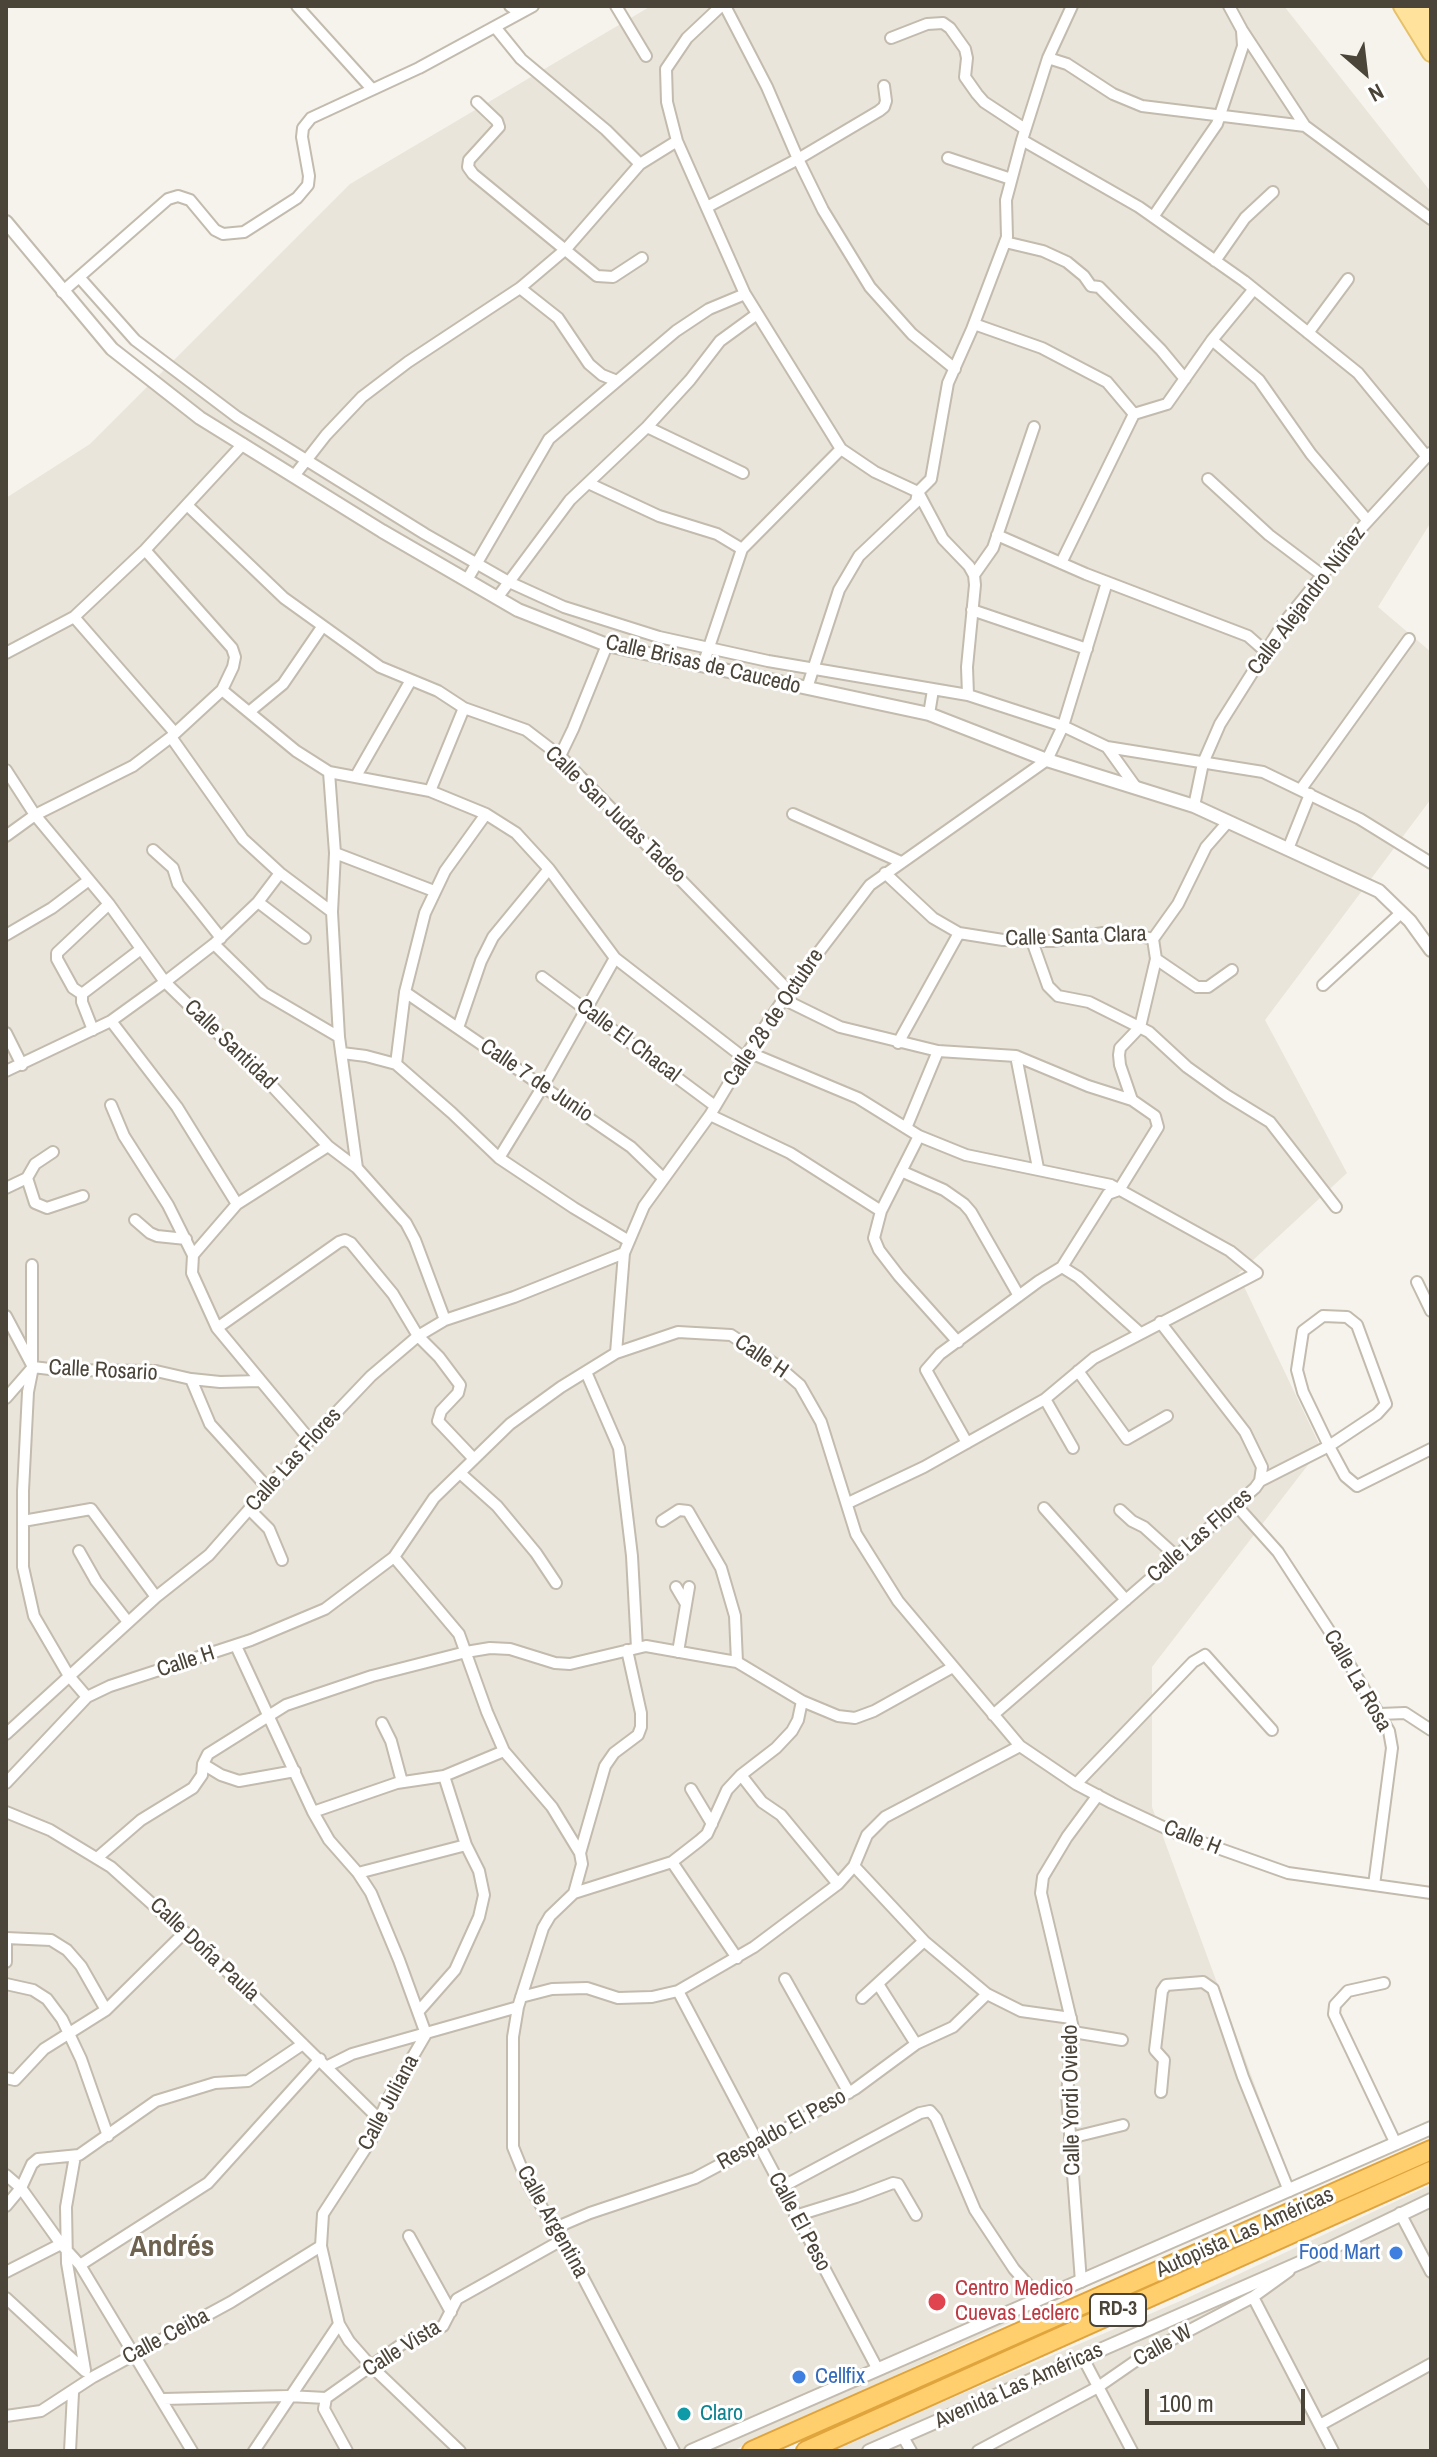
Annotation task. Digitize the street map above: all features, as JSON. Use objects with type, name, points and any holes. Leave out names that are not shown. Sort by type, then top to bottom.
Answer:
[{"type":"highway","name":"Autopista Las Américas","points":[[752,2451],[1431,2150]]},
{"type":"highway","name":"Autopista Las Américas","points":[[806,2451],[1431,2171]]},
{"type":"main road","points":[[1402,6],[1431,53]]},
{"type":"main road","points":[[1419,6],[1431,27]]},
{"type":"street","points":[[297,6],[372,89]]},
{"type":"street","points":[[510,6],[520,13]]},
{"type":"street","points":[[62,292],[168,199],[178,196],[190,200],[215,230],[223,234],[244,232],[297,198],[308,185],[302,137],[303,128],[311,118],[533,6]]},
{"type":"street","points":[[616,6],[646,56]]},
{"type":"street","points":[[955,369],[912,334],[870,287],[823,210],[767,87],[723,6],[687,38],[666,69],[667,102],[677,141],[745,294],[841,449],[875,472],[918,492],[943,539],[974,575]]},
{"type":"street","points":[[807,688],[839,590],[859,556],[916,502],[918,492],[931,479],[948,383],[1005,242],[1006,200],[1025,129],[1048,58],[1072,6]]},
{"type":"street","points":[[1229,6],[1305,126],[1431,219]]},
{"type":"street","points":[[891,38],[927,24],[943,23],[965,49],[965,77],[977,94],[1025,129]]},
{"type":"street","points":[[495,27],[521,59],[606,130],[640,164]]},
{"type":"street","points":[[1153,217],[1220,116],[1243,46],[1242,30]]},
{"type":"street","points":[[1048,58],[1067,64],[1113,94],[1142,106],[1305,126]]},
{"type":"street","points":[[707,207],[798,159],[884,107],[884,86]]},
{"type":"street","points":[[477,102],[497,121],[499,127],[469,160],[468,167],[597,276],[613,277],[642,258]]},
{"type":"street","points":[[1022,140],[1153,217],[1254,289],[1358,373],[1429,454]]},
{"type":"street","points":[[294,476],[362,397],[408,362],[520,288],[566,249],[640,164],[677,141]]},
{"type":"street","points":[[948,158],[1011,179]]},
{"type":"street","points":[[1215,261],[1245,218],[1273,192]]},
{"type":"street","name":"Calle Brisas de Caucedo","points":[[6,222],[112,349],[200,418],[518,610],[609,645],[929,714],[1047,760],[1194,806],[1379,891],[1431,950]]},
{"type":"street","points":[[1005,242],[1043,251],[1067,262],[1091,286],[1099,287],[1185,379]]},
{"type":"street","points":[[79,277],[135,340],[237,417],[477,564],[564,607],[619,626],[709,648],[968,695],[1063,726],[1107,747],[1263,772],[1360,819],[1431,863]]},
{"type":"street","points":[[1308,333],[1348,279]]},
{"type":"street","points":[[520,288],[558,318],[589,364],[602,375],[617,381]]},
{"type":"street","points":[[1061,563],[1134,414],[1167,404],[1212,340],[1254,289]]},
{"type":"street","points":[[467,580],[549,439],[676,331],[709,309],[745,294]]},
{"type":"street","points":[[497,598],[570,500],[647,427],[720,341],[757,314]]},
{"type":"street","points":[[974,324],[1042,348],[1107,382],[1134,414]]},
{"type":"street","points":[[1212,340],[1259,380],[1311,454],[1368,521]]},
{"type":"street","points":[[647,427],[743,473]]},
{"type":"street","points":[[968,695],[974,575],[993,548],[1034,427]]},
{"type":"street","points":[[6,653],[74,617],[145,550],[243,444]]},
{"type":"street","points":[[703,665],[742,549],[841,449]]},
{"type":"street","name":"Calle Alejandro Núñez","points":[[1194,806],[1203,763],[1220,724],[1265,651],[1322,575],[1429,454]]},
{"type":"street","points":[[1208,479],[1269,535],[1322,575]]},
{"type":"street","points":[[588,483],[659,516],[717,534],[742,549]]},
{"type":"street","name":"Calle San Judas Tadeo","points":[[187,505],[284,598],[380,667],[438,691],[464,708],[526,730],[560,756],[786,995],[840,1027],[938,1051],[1016,1056],[1088,1086],[1132,1100]]},
{"type":"street","points":[[997,535],[1107,582],[1248,636],[1265,651]]},
{"type":"street","points":[[6,836],[35,815],[133,766],[173,735],[222,690],[233,667],[235,657],[232,648],[145,550]]},
{"type":"street","points":[[1047,760],[1063,726],[1107,582]]},
{"type":"street","points":[[972,610],[1087,649]]},
{"type":"street","points":[[74,617],[173,735],[243,839],[280,873],[332,912]]},
{"type":"street","points":[[560,756],[619,626]]},
{"type":"street","points":[[249,712],[283,684],[322,627]]},
{"type":"street","points":[[1288,849],[1305,792],[1409,639]]},
{"type":"street","points":[[356,776],[411,680]]},
{"type":"street","points":[[222,690],[296,751],[329,772],[430,791],[486,814],[516,833],[549,869],[615,958],[746,1055],[858,1098],[919,1136],[966,1155],[1111,1185],[1230,1251],[1257,1273],[1094,1358],[1045,1399],[967,1443],[848,1503]]},
{"type":"street","points":[[929,714],[933,690]]},
{"type":"street","points":[[430,791],[464,708]]},
{"type":"street","points":[[1107,747],[1135,786]]},
{"type":"street","name":"Calle 28 de Octubre","points":[[616,1353],[624,1253],[644,1206],[713,1111],[786,995],[870,885],[1047,760]]},
{"type":"street","name":"Calle Santidad","points":[[6,770],[35,815],[109,904],[165,982],[273,1087],[328,1146],[357,1168],[406,1223],[445,1320]]},
{"type":"street","points":[[329,772],[335,853],[332,912],[339,1037],[357,1168]]},
{"type":"street","points":[[396,1064],[405,992],[425,913],[445,871],[486,814]]},
{"type":"street","points":[[793,814],[901,862]]},
{"type":"street","name":"Calle Santa Clara","points":[[885,873],[933,918],[959,933],[1032,941],[1103,933],[1153,939],[1178,904],[1206,847],[1227,823]]},
{"type":"street","points":[[153,850],[173,868],[178,884],[217,941],[264,993],[339,1037]]},
{"type":"street","points":[[335,853],[434,891]]},
{"type":"street","points":[[458,1028],[481,961],[493,937],[549,869]]},
{"type":"street","points":[[6,1071],[111,1021],[165,982],[217,941],[258,902],[280,873]]},
{"type":"street","points":[[6,935],[52,908],[89,880]]},
{"type":"street","points":[[258,902],[305,938]]},
{"type":"street","points":[[82,994],[73,988],[57,959],[57,953],[109,904]]},
{"type":"street","points":[[1323,985],[1401,913]]},
{"type":"street","points":[[898,1043],[959,933]]},
{"type":"street","points":[[967,1443],[926,1370],[940,1354],[1062,1267],[1108,1194],[1119,1190],[1158,1127],[1155,1116],[1132,1100],[1119,1055],[1120,1048],[1140,1027],[1156,959],[1153,939]]},
{"type":"street","points":[[1032,941],[1048,986],[1058,996],[1089,1002],[1149,1032],[1187,1067],[1270,1122],[1336,1207]]},
{"type":"street","points":[[82,994],[141,949]]},
{"type":"street","points":[[499,1158],[615,958]]},
{"type":"street","points":[[1156,959],[1197,987],[1213,985],[1232,970]]},
{"type":"street","name":"Calle El Chacal","points":[[542,977],[713,1111],[790,1153],[881,1211]]},
{"type":"street","name":"Calle 7 de Junio","points":[[405,992],[631,1147],[663,1178]]},
{"type":"street","points":[[82,994],[93,1030]]},
{"type":"street","points":[[111,1021],[177,1107],[237,1204]]},
{"type":"street","points":[[6,1033],[22,1065]]},
{"type":"street","points":[[906,1128],[938,1051]]},
{"type":"street","points":[[342,1053],[396,1064],[499,1158],[629,1241]]},
{"type":"street","points":[[1016,1056],[1038,1168]]},
{"type":"street","points":[[111,1105],[124,1136],[186,1239],[193,1255],[192,1273],[217,1328],[310,1440]]},
{"type":"street","points":[[919,1136],[881,1211],[874,1238],[879,1250],[958,1342]]},
{"type":"street","points":[[193,1255],[237,1204],[328,1146]]},
{"type":"street","points":[[6,1188],[27,1178],[35,1164],[53,1152]]},
{"type":"street","points":[[901,1171],[944,1190],[964,1204],[1019,1296]]},
{"type":"street","points":[[27,1178],[35,1203],[41,1208],[83,1196]]},
{"type":"street","points":[[135,1220],[157,1236],[186,1239]]},
{"type":"street","points":[[217,1328],[339,1242],[345,1240],[351,1243],[393,1294],[418,1336],[460,1385],[458,1393],[441,1411],[438,1421],[474,1459]]},
{"type":"street","name":"Calle Las Flores","points":[[6,1734],[156,1597],[209,1555],[267,1487],[371,1376],[418,1336],[445,1320],[514,1297],[624,1253]]},
{"type":"street","points":[[32,1265],[33,1367],[28,1392],[23,1567],[34,1616],[69,1676],[87,1697]]},
{"type":"street","points":[[1062,1267],[1078,1277],[1140,1333]]},
{"type":"street","points":[[1417,1282],[1431,1311]]},
{"type":"street","points":[[6,1316],[33,1367]]},
{"type":"street","points":[[1260,1481],[1329,1446],[1377,1414],[1386,1404],[1357,1325],[1347,1317],[1323,1316],[1303,1331],[1297,1370],[1303,1392],[1329,1446],[1345,1476],[1357,1486],[1431,1450]]},
{"type":"street","name":"Calle Las Flores","points":[[993,1715],[1260,1481],[1262,1467],[1245,1432],[1160,1322]]},
{"type":"street","name":"Calle H","points":[[6,1783],[87,1697],[110,1686],[236,1646],[325,1609],[394,1557],[434,1498],[510,1424],[616,1353],[678,1332],[731,1335],[778,1366],[800,1385],[821,1422],[856,1534],[890,1588],[1020,1746],[1076,1784],[1178,1834],[1288,1873],[1431,1893]]},
{"type":"street","name":"Calle Rosario","points":[[6,1398],[33,1367],[156,1371],[220,1382],[260,1381]]},
{"type":"street","points":[[1078,1371],[1127,1439],[1167,1416]]},
{"type":"street","points":[[580,1853],[605,1766],[614,1753],[638,1735],[641,1727],[632,1649],[632,1556],[619,1448],[586,1372]]},
{"type":"street","points":[[191,1379],[210,1424],[267,1487]]},
{"type":"street","points":[[1045,1399],[1073,1448]]},
{"type":"street","points":[[460,1473],[497,1506],[556,1583]]},
{"type":"street","name":"Calle La Rosa","points":[[1236,1505],[1278,1552],[1389,1731],[1392,1748],[1374,1885]]},
{"type":"street","points":[[1044,1508],[1126,1600]]},
{"type":"street","points":[[23,1521],[91,1509],[156,1597]]},
{"type":"street","points":[[250,1510],[269,1529],[282,1560]]},
{"type":"street","points":[[662,1521],[679,1510],[688,1511],[721,1568],[735,1616],[737,1662]]},
{"type":"street","points":[[1120,1510],[1176,1556]]},
{"type":"street","points":[[79,1551],[96,1581],[128,1622]]},
{"type":"street","points":[[394,1557],[459,1634],[504,1751],[552,1807],[580,1853],[582,1864],[574,1893]]},
{"type":"street","points":[[676,1587],[686,1604]]},
{"type":"street","points":[[678,1652],[689,1587]]},
{"type":"street","name":"Calle Juliana","points":[[236,1646],[313,1812],[329,1840],[358,1873],[382,1920],[426,2034],[388,2099],[371,2140],[323,2214],[321,2246],[339,2324],[371,2366],[460,2451]]},
{"type":"street","points":[[97,1858],[141,1820],[193,1788],[202,1775],[208,1754],[269,1714],[286,1705],[372,1676],[466,1652],[510,1649],[555,1663],[570,1664],[646,1646],[737,1662],[802,1701],[838,1716],[855,1718],[874,1711],[953,1667]]},
{"type":"street","points":[[1076,1784],[1193,1662],[1205,1655],[1272,1730]]},
{"type":"street","points":[[574,1893],[672,1862],[699,1841],[707,1834],[727,1790],[792,1731],[802,1701]]},
{"type":"street","points":[[1380,1714],[1405,1713],[1431,1730]]},
{"type":"street","points":[[382,1723],[391,1741],[402,1782]]},
{"type":"street","points":[[80,2265],[208,2183],[324,2062],[426,2034],[552,1989],[587,1988],[618,1998],[652,1997],[678,1991],[737,1958],[838,1884],[854,1866],[867,1835],[885,1817],[1020,1746]]},
{"type":"street","points":[[313,1812],[402,1782],[444,1776],[504,1751]]},
{"type":"street","points":[[203,1764],[239,1781],[295,1771]]},
{"type":"street","points":[[741,1775],[762,1802],[781,1815],[838,1884]]},
{"type":"street","points":[[418,2012],[455,1970],[479,1917],[484,1895],[479,1871],[466,1845],[444,1776]]},
{"type":"street","points":[[691,1789],[712,1824]]},
{"type":"street","name":"Calle Yordi Oviedo","points":[[1081,2282],[1067,2094],[1073,2032],[1041,1893],[1043,1877],[1098,1795]]},
{"type":"street","name":"Calle Doña Paula","points":[[6,1812],[50,1830],[111,1867],[324,2062],[380,2120]]},
{"type":"street","points":[[358,1873],[466,1845]]},
{"type":"street","points":[[672,1862],[737,1958]]},
{"type":"street","points":[[854,1866],[924,1941],[987,1994],[1021,2011],[1071,2018]]},
{"type":"street","name":"Calle Argentina","points":[[574,1893],[550,1916],[543,1928],[520,2002],[513,2037],[513,2147],[528,2184],[562,2240],[674,2451]]},
{"type":"street","points":[[6,2078],[15,2080],[44,2049],[106,2010],[185,1932]]},
{"type":"street","points":[[6,1962],[6,1940],[51,1940],[67,1950],[81,1966],[106,2010]]},
{"type":"street","points":[[862,1998],[924,1941]]},
{"type":"street","points":[[785,1979],[849,2093]]},
{"type":"street","points":[[1161,2092],[1164,2060],[1155,2050],[1162,1991],[1166,1985],[1203,1982],[1213,1989],[1243,2077],[1289,2191]]},
{"type":"street","points":[[1384,1983],[1348,1991],[1335,2005],[1334,2014],[1396,2144]]},
{"type":"street","points":[[6,1984],[33,1990],[47,1999],[62,2019],[81,2059],[108,2136]]},
{"type":"street","points":[[878,1984],[916,2044]]},
{"type":"street","name":"Calle El Peso","points":[[678,1991],[877,2368]]},
{"type":"street","name":"Respaldo El Peso","points":[[555,2228],[695,2178],[757,2145],[849,2093],[916,2044],[953,2027],[987,1994]]},
{"type":"street","points":[[1073,2032],[1122,2040]]},
{"type":"street","points":[[6,2206],[38,2159],[75,2156],[156,2101],[215,2083],[248,2081],[303,2044]]},
{"type":"street","points":[[780,2188],[920,2113],[930,2111],[936,2118],[975,2210],[1014,2269],[1040,2298]]},
{"type":"street","points":[[1070,2138],[1123,2125]]},
{"type":"street","points":[[691,2451],[1431,2128]]},
{"type":"street","points":[[75,2156],[66,2207],[64,2248],[89,2374]]},
{"type":"street","points":[[6,2175],[21,2188],[80,2265],[192,2451]]},
{"type":"street","points":[[795,2216],[893,2183],[898,2184],[916,2215]]},
{"type":"street","name":"Avenida Las Américas","points":[[869,2451],[1304,2261],[1431,2200]]},
{"type":"street","points":[[1400,2213],[1431,2272]]},
{"type":"street","points":[[409,2236],[451,2312]]},
{"type":"street","name":"Calle Vista","points":[[326,2398],[402,2344],[443,2326],[457,2299],[562,2240]]},
{"type":"street","name":"Calle Ceiba","points":[[6,2416],[41,2411],[73,2393],[89,2374],[231,2302],[321,2246]]},
{"type":"street","points":[[6,2272],[64,2248]]},
{"type":"street","name":"Calle W","points":[[978,2451],[1098,2387],[1150,2351],[1253,2297],[1304,2261]]},
{"type":"street","points":[[1253,2297],[1333,2451]]},
{"type":"street","points":[[6,2298],[89,2374]]},
{"type":"street","points":[[254,2451],[339,2324]]},
{"type":"street","points":[[1083,2358],[1132,2451]]},
{"type":"street","points":[[1320,2425],[1431,2364]]},
{"type":"street","points":[[70,2451],[73,2393]]},
{"type":"street","points":[[163,2399],[326,2398],[324,2409],[347,2451]]},
{"type":"street","points":[[903,2437],[911,2451]]},
{"type":"shaded area","points":[[651,6],[1284,6],[1431,192],[1431,522],[1378,607],[1431,652],[1431,799],[1265,1020],[1347,1173],[1238,1274],[1321,1448],[1152,1667],[1152,1807],[1294,2191],[732,2451],[6,2451],[6,498],[90,444],[350,184]]},
{"type":"shaded area","points":[[1431,2185],[1431,2451],[827,2451],[1185,2299]]},
{"type":"place","name":"Food Mart","points":[[1396,2253]]},
{"type":"place","name":"Centro Medico Cuevas Leclerc","points":[[937,2302]]},
{"type":"place","name":"Cellfix","points":[[799,2377]]},
{"type":"place","name":"Claro","points":[[684,2414]]},
{"type":"district","name":"Andrés","points":[[172,2248]]}]
